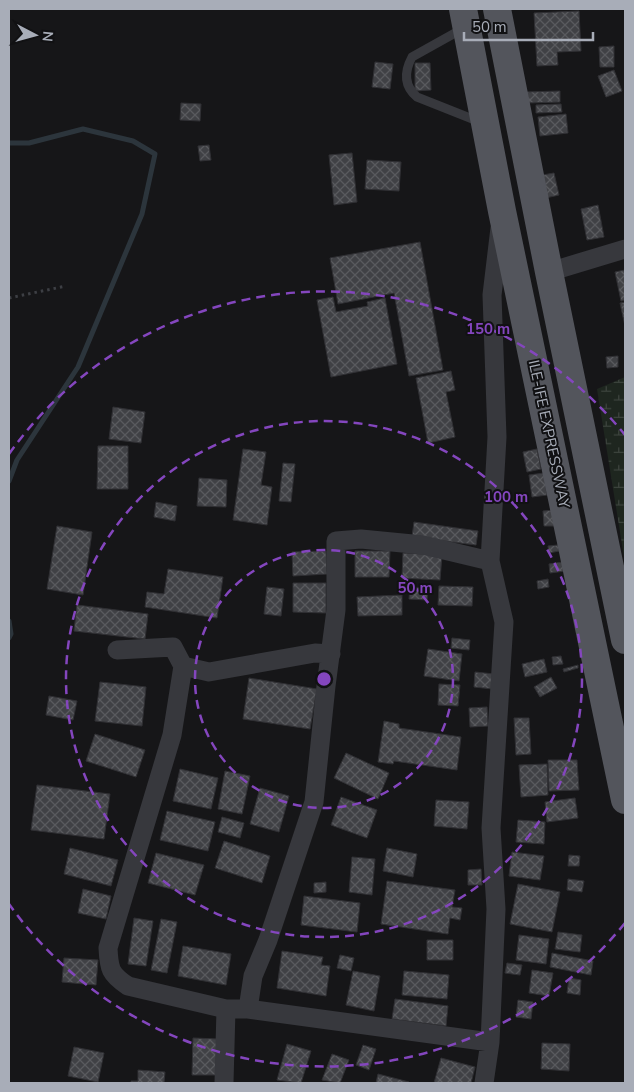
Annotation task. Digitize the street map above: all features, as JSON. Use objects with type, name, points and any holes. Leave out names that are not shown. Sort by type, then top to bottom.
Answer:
[{"type":"main road","points":[[464,17],[499,17],[549,272],[625,633]]},
{"type":"main road","name":"ILE-IFE EXPRESSWAY","points":[[464,17],[502,211],[622,767],[625,800]]},
{"type":"street","points":[[484,1083],[490,1042],[496,909],[491,828],[504,622],[490,561],[497,437],[492,295],[502,211]]},
{"type":"street","points":[[549,272],[625,249]]},
{"type":"street","points":[[248,1009],[252,976],[268,940],[314,802],[336,610],[336,540],[361,539],[422,545],[490,561]]},
{"type":"street","points":[[117,650],[173,647],[183,666],[172,736],[108,948],[109,967],[115,978],[128,986],[226,1009],[248,1009],[490,1042]]},
{"type":"street","points":[[183,666],[210,672],[316,653],[331,654]]},
{"type":"street","points":[[224,1083],[226,1009]]},
{"type":"lane","points":[[464,17],[412,58],[408,64],[407,84],[410,91],[418,97],[484,124]]},
{"type":"path","points":[[9,298],[66,286]]},
{"type":"green space","points":[[625,377],[625,563],[597,389]]},
{"type":"building","points":[[579,11],[581,51],[557,52],[558,65],[537,66],[534,13]]},
{"type":"building","points":[[614,46],[614,67],[600,67],[599,47]]},
{"type":"building","points":[[375,62],[393,64],[390,89],[372,87]]},
{"type":"building","points":[[415,63],[430,63],[431,90],[415,91]]},
{"type":"building","points":[[614,70],[622,91],[606,97],[598,76]]},
{"type":"building","points":[[560,91],[560,102],[526,103],[525,92]]},
{"type":"building","points":[[181,103],[201,104],[200,121],[180,120]]},
{"type":"building","points":[[561,104],[562,112],[536,113],[536,105]]},
{"type":"building","points":[[566,114],[568,133],[540,136],[538,117]]},
{"type":"building","points":[[209,145],[211,160],[200,161],[198,146]]},
{"type":"building","points":[[352,153],[357,202],[334,205],[329,155]]},
{"type":"building","points":[[367,160],[401,162],[399,191],[365,189]]},
{"type":"building","points":[[554,173],[559,195],[541,199],[537,176]]},
{"type":"building","points":[[598,205],[604,237],[587,240],[581,209]]},
{"type":"building","points":[[420,242],[443,370],[409,376],[394,293],[338,304],[330,258]]},
{"type":"building","points":[[625,270],[625,300],[621,301],[615,272]]},
{"type":"building","points":[[333,297],[336,312],[368,306],[367,302],[385,298],[397,364],[331,377],[317,300]]},
{"type":"building","points":[[625,302],[625,326],[620,303]]},
{"type":"building","points":[[618,356],[618,367],[607,368],[606,357]]},
{"type":"building","points":[[451,371],[455,390],[446,392],[455,437],[428,443],[416,378]]},
{"type":"building","points":[[113,407],[145,412],[141,443],[109,439]]},
{"type":"building","points":[[98,446],[128,446],[128,489],[97,489]]},
{"type":"building","points":[[243,449],[266,452],[261,485],[272,487],[267,525],[233,520]]},
{"type":"building","points":[[537,449],[541,469],[527,472],[523,452]]},
{"type":"building","points":[[283,463],[295,464],[291,502],[279,501]]},
{"type":"building","points":[[544,473],[547,495],[532,497],[529,475]]},
{"type":"building","points":[[199,478],[227,480],[226,507],[197,506]]},
{"type":"building","points":[[156,502],[177,506],[175,521],[154,517]]},
{"type":"building","points":[[554,510],[554,526],[544,526],[543,511]]},
{"type":"building","points":[[414,522],[478,531],[476,545],[412,537]]},
{"type":"building","points":[[57,526],[92,532],[83,595],[47,589]]},
{"type":"building","points":[[558,545],[559,551],[549,553],[548,546]]},
{"type":"building","points":[[326,551],[327,574],[293,576],[292,552]]},
{"type":"building","points":[[355,551],[390,551],[389,577],[355,577]]},
{"type":"building","points":[[403,553],[442,555],[440,580],[402,578]]},
{"type":"building","points":[[563,562],[565,571],[550,573],[549,564]]},
{"type":"building","points":[[168,569],[223,577],[217,618],[145,607],[147,592],[164,594]]},
{"type":"building","points":[[548,579],[549,587],[538,589],[537,581]]},
{"type":"building","points":[[293,583],[326,583],[326,613],[293,612]]},
{"type":"building","points":[[439,586],[473,587],[472,606],[438,605]]},
{"type":"building","points":[[267,587],[284,589],[281,616],[264,614]]},
{"type":"building","points":[[410,587],[428,588],[427,600],[409,599]]},
{"type":"building","points":[[402,595],[402,615],[358,616],[357,597]]},
{"type":"building","points":[[77,605],[148,614],[145,639],[74,631]]},
{"type":"building","points":[[452,638],[470,640],[469,650],[451,648]]},
{"type":"building","points":[[428,649],[462,654],[459,681],[424,676]]},
{"type":"building","points":[[561,656],[563,664],[553,665],[552,657]]},
{"type":"building","points":[[544,659],[547,672],[525,677],[522,664]]},
{"type":"building","points":[[578,665],[578,668],[564,672],[563,669]]},
{"type":"building","points":[[475,672],[494,674],[493,689],[474,687]]},
{"type":"building","points":[[551,677],[557,688],[540,697],[534,687]]},
{"type":"building","points":[[249,678],[317,689],[310,729],[243,719]]},
{"type":"building","points":[[100,682],[146,687],[142,726],[95,721]]},
{"type":"building","points":[[439,684],[460,685],[458,706],[438,705]]},
{"type":"building","points":[[49,696],[77,701],[73,720],[46,715]]},
{"type":"building","points":[[487,707],[488,726],[470,727],[469,708]]},
{"type":"building","points":[[514,718],[529,718],[531,754],[516,755]]},
{"type":"building","points":[[384,721],[399,724],[399,728],[461,737],[457,770],[394,761],[393,764],[378,762]]},
{"type":"building","points":[[95,734],[145,750],[136,777],[86,761]]},
{"type":"building","points":[[346,753],[389,773],[378,799],[334,778]]},
{"type":"building","points":[[548,760],[577,760],[579,790],[549,791]]},
{"type":"building","points":[[547,764],[548,795],[521,797],[519,765]]},
{"type":"building","points":[[180,769],[218,778],[211,809],[173,801]]},
{"type":"building","points":[[225,771],[250,776],[242,814],[218,809]]},
{"type":"building","points":[[37,785],[110,794],[104,839],[31,830]]},
{"type":"building","points":[[260,788],[289,796],[279,832],[250,824]]},
{"type":"building","points":[[341,797],[377,810],[367,838],[331,825]]},
{"type":"building","points":[[575,798],[578,818],[547,822],[545,802]]},
{"type":"building","points":[[436,800],[469,802],[467,829],[434,826]]},
{"type":"building","points":[[167,811],[215,822],[208,851],[160,840]]},
{"type":"building","points":[[222,817],[244,823],[240,838],[218,832]]},
{"type":"building","points":[[518,820],[545,822],[544,844],[516,842]]},
{"type":"building","points":[[224,841],[270,856],[262,883],[215,868]]},
{"type":"building","points":[[70,848],[118,860],[111,886],[64,874]]},
{"type":"building","points":[[387,848],[417,854],[413,877],[383,871]]},
{"type":"building","points":[[512,852],[544,856],[540,880],[509,876]]},
{"type":"building","points":[[156,853],[204,865],[195,895],[148,883]]},
{"type":"building","points":[[569,855],[580,856],[579,866],[568,866]]},
{"type":"building","points":[[352,857],[375,859],[372,895],[349,892]]},
{"type":"building","points":[[481,869],[482,885],[468,885],[468,870]]},
{"type":"building","points":[[568,879],[584,881],[582,892],[567,890]]},
{"type":"building","points":[[387,881],[455,890],[452,907],[462,908],[460,920],[450,918],[448,934],[381,924]]},
{"type":"building","points":[[326,882],[326,892],[314,893],[314,883]]},
{"type":"building","points":[[518,884],[560,892],[552,932],[510,924]]},
{"type":"building","points":[[83,889],[111,896],[106,919],[78,913]]},
{"type":"building","points":[[304,896],[360,903],[357,932],[301,925]]},
{"type":"building","points":[[134,918],[153,921],[146,966],[128,964]]},
{"type":"building","points":[[161,919],[177,922],[167,973],[151,970]]},
{"type":"building","points":[[558,932],[582,935],[580,952],[555,949]]},
{"type":"building","points":[[519,935],[549,939],[546,964],[516,960]]},
{"type":"building","points":[[427,940],[453,940],[453,960],[427,960]]},
{"type":"building","points":[[183,946],[231,954],[226,985],[178,976]]},
{"type":"building","points":[[282,951],[323,957],[321,965],[330,966],[326,996],[277,988]]},
{"type":"building","points":[[552,953],[593,961],[591,975],[550,967]]},
{"type":"building","points":[[340,955],[354,958],[351,971],[337,968]]},
{"type":"building","points":[[64,958],[98,960],[96,985],[62,982]]},
{"type":"building","points":[[507,963],[522,965],[520,975],[505,973]]},
{"type":"building","points":[[532,970],[553,973],[549,996],[529,993]]},
{"type":"building","points":[[353,971],[380,976],[374,1011],[346,1005]]},
{"type":"building","points":[[404,971],[449,975],[447,999],[402,995]]},
{"type":"building","points":[[569,978],[581,980],[580,995],[567,993]]},
{"type":"building","points":[[395,999],[448,1006],[446,1026],[392,1019]]},
{"type":"building","points":[[518,1000],[533,1002],[531,1019],[516,1017]]},
{"type":"building","points":[[193,1038],[218,1039],[217,1075],[192,1075]]},
{"type":"building","points":[[542,1043],[570,1044],[569,1071],[541,1069]]},
{"type":"building","points":[[287,1044],[311,1051],[301,1083],[277,1080]]},
{"type":"building","points":[[363,1045],[376,1049],[369,1070],[356,1065]]},
{"type":"building","points":[[74,1047],[104,1053],[98,1082],[68,1076]]},
{"type":"building","points":[[332,1054],[349,1060],[340,1083],[322,1080]]},
{"type":"building","points":[[441,1058],[475,1067],[471,1083],[434,1083]]},
{"type":"building","points":[[138,1070],[165,1072],[164,1083],[131,1083],[131,1081],[138,1081]]},
{"type":"building","points":[[378,1074],[409,1082],[409,1083],[376,1083]]},
{"type":"waterway","points":[[9,143],[29,143],[83,129],[133,141],[155,154],[142,214],[78,367],[17,460],[9,481]]},
{"type":"waterway","points":[[9,621],[11,634],[9,638]]}]
